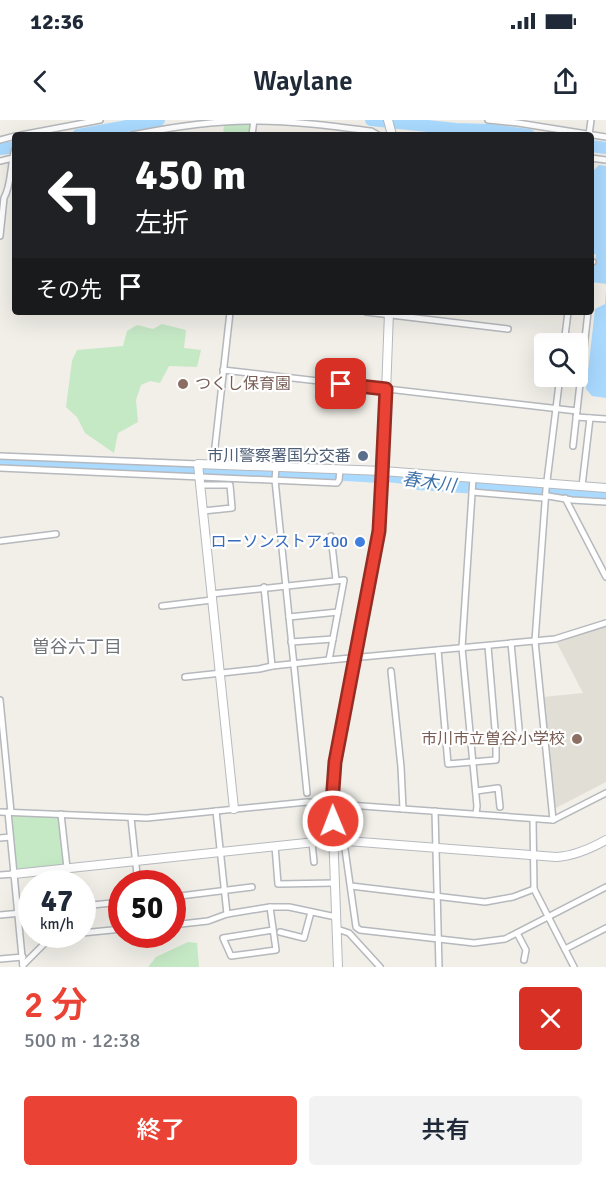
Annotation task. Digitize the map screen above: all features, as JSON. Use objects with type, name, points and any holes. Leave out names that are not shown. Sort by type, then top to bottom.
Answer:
[{"type":"street","points":[[37,132],[100,120]]},
{"type":"street","points":[[149,132],[254,120],[305,123],[373,132]]},
{"type":"street","points":[[388,120],[391,132]]},
{"type":"street","points":[[488,120],[571,132]]},
{"type":"street","points":[[0,236],[4,194],[12,173]]},
{"type":"street","points":[[213,465],[230,315]]},
{"type":"street","points":[[338,967],[332,803],[335,762],[379,531],[388,315]]},
{"type":"street","points":[[403,315],[508,329]]},
{"type":"street","points":[[565,333],[568,315]]},
{"type":"street","points":[[573,446],[588,315]]},
{"type":"street","points":[[223,370],[556,409],[590,418],[606,419]]},
{"type":"street","points":[[552,820],[535,641],[546,486],[559,387]]},
{"type":"street","points":[[582,486],[590,418]]},
{"type":"street","points":[[295,452],[311,454]]},
{"type":"street","points":[[0,456],[199,474],[337,483],[340,471]]},
{"type":"street","points":[[199,474],[213,465],[340,471],[473,486],[545,497],[606,502]]},
{"type":"street","points":[[0,468],[199,474],[230,485],[232,508],[203,511]]},
{"type":"street","points":[[276,468],[275,479],[307,793]]},
{"type":"street","points":[[199,474],[234,809]]},
{"type":"street","points":[[473,486],[606,488]]},
{"type":"street","points":[[473,486],[462,648],[476,791],[476,814]]},
{"type":"street","points":[[565,498],[606,577]]},
{"type":"street","points":[[0,541],[56,534]]},
{"type":"street","points":[[331,536],[336,580]]},
{"type":"street","points":[[162,606],[264,587],[344,580],[329,660]]},
{"type":"street","points":[[264,587],[272,666]]},
{"type":"street","points":[[289,617],[338,612]]},
{"type":"street","points":[[185,677],[329,660],[535,641],[563,637],[606,623]]},
{"type":"street","points":[[291,642],[333,639]]},
{"type":"street","points":[[496,741],[520,740],[512,643]]},
{"type":"street","points":[[438,651],[448,764],[496,760],[488,646]]},
{"type":"street","points":[[390,671],[401,767],[403,808]]},
{"type":"street","points":[[0,700],[18,913],[0,915]]},
{"type":"street","points":[[476,791],[498,788],[500,807]]},
{"type":"street","points":[[0,812],[147,818],[307,802],[552,820],[606,793]]},
{"type":"street","points":[[216,811],[227,914]]},
{"type":"street","points":[[435,811],[439,967]]},
{"type":"street","points":[[61,814],[67,868]]},
{"type":"street","points":[[131,818],[136,870]]},
{"type":"street","points":[[533,819],[534,889],[574,967]]},
{"type":"street","points":[[0,838],[10,837]]},
{"type":"street","points":[[0,875],[334,840],[534,856],[565,856],[581,852],[606,840]]},
{"type":"street","points":[[312,842],[314,862]]},
{"type":"street","points":[[344,842],[356,927],[360,930],[438,940],[491,942],[505,939],[606,887]]},
{"type":"street","points":[[275,846],[278,884],[335,883]]},
{"type":"street","points":[[351,886],[484,902],[513,897],[534,889]]},
{"type":"street","points":[[186,895],[252,887]]},
{"type":"street","points":[[186,923],[208,921],[227,914],[270,907],[289,907],[336,917]]},
{"type":"street","points":[[270,907],[276,950],[231,956],[223,938],[273,930]]},
{"type":"street","points":[[280,932],[304,938],[310,912]]},
{"type":"street","points":[[565,949],[606,928]]},
{"type":"street","points":[[337,929],[349,933],[380,967]]},
{"type":"street","points":[[517,933],[526,950],[524,960]]},
{"type":"street","points":[[22,948],[23,966]]},
{"type":"street","points":[[23,966],[40,948]]},
{"type":"street","points":[[0,959],[23,957]]},
{"type":"shaded area","name":"市川市立曽谷小学校","points":[[606,627],[606,782],[554,809],[543,697],[583,693],[556,641]]},
{"type":"green space","points":[[249,123],[250,132],[223,132],[224,125]]},
{"type":"green space","points":[[162,324],[186,330],[184,348],[201,350],[197,367],[169,366],[160,383],[150,381],[141,385],[136,400],[138,422],[118,433],[114,453],[85,433],[77,417],[66,407],[72,361],[77,350],[123,346],[127,331],[137,325],[153,329]]},
{"type":"green space","points":[[8,812],[61,814],[67,868],[18,870],[18,874],[14,874]]},
{"type":"green space","points":[[186,943],[197,943],[199,967],[148,967],[156,957],[175,948],[186,948]]},
{"type":"water","points":[[599,165],[606,166],[606,284],[594,282],[596,255],[594,253],[594,170]]},
{"type":"water","points":[[606,291],[606,398],[592,396],[586,389],[595,309],[605,304]]},
{"type":"waterway","points":[[94,132],[159,120]]},
{"type":"waterway","points":[[371,120],[506,132]]},
{"type":"waterway","points":[[594,146],[606,148]]},
{"type":"waterway","points":[[0,149],[12,147]]},
{"type":"waterway","name":"春木川","points":[[0,462],[326,477],[330,474],[388,476],[412,479],[419,484],[606,497]]},
{"type":"place","name":"つくし保育園","points":[[183,384]]},
{"type":"place","name":"市川警察署国分交番","points":[[363,456]]},
{"type":"place","name":"ローソンストア100","points":[[360,542]]},
{"type":"place","name":"市川市立曽谷小学校","points":[[577,739]]},
{"type":"district","name":"曽谷六丁目","points":[[77,647]]},
{"type":"route","points":[[333,821],[335,762],[379,531],[386,389],[341,384]]}]
